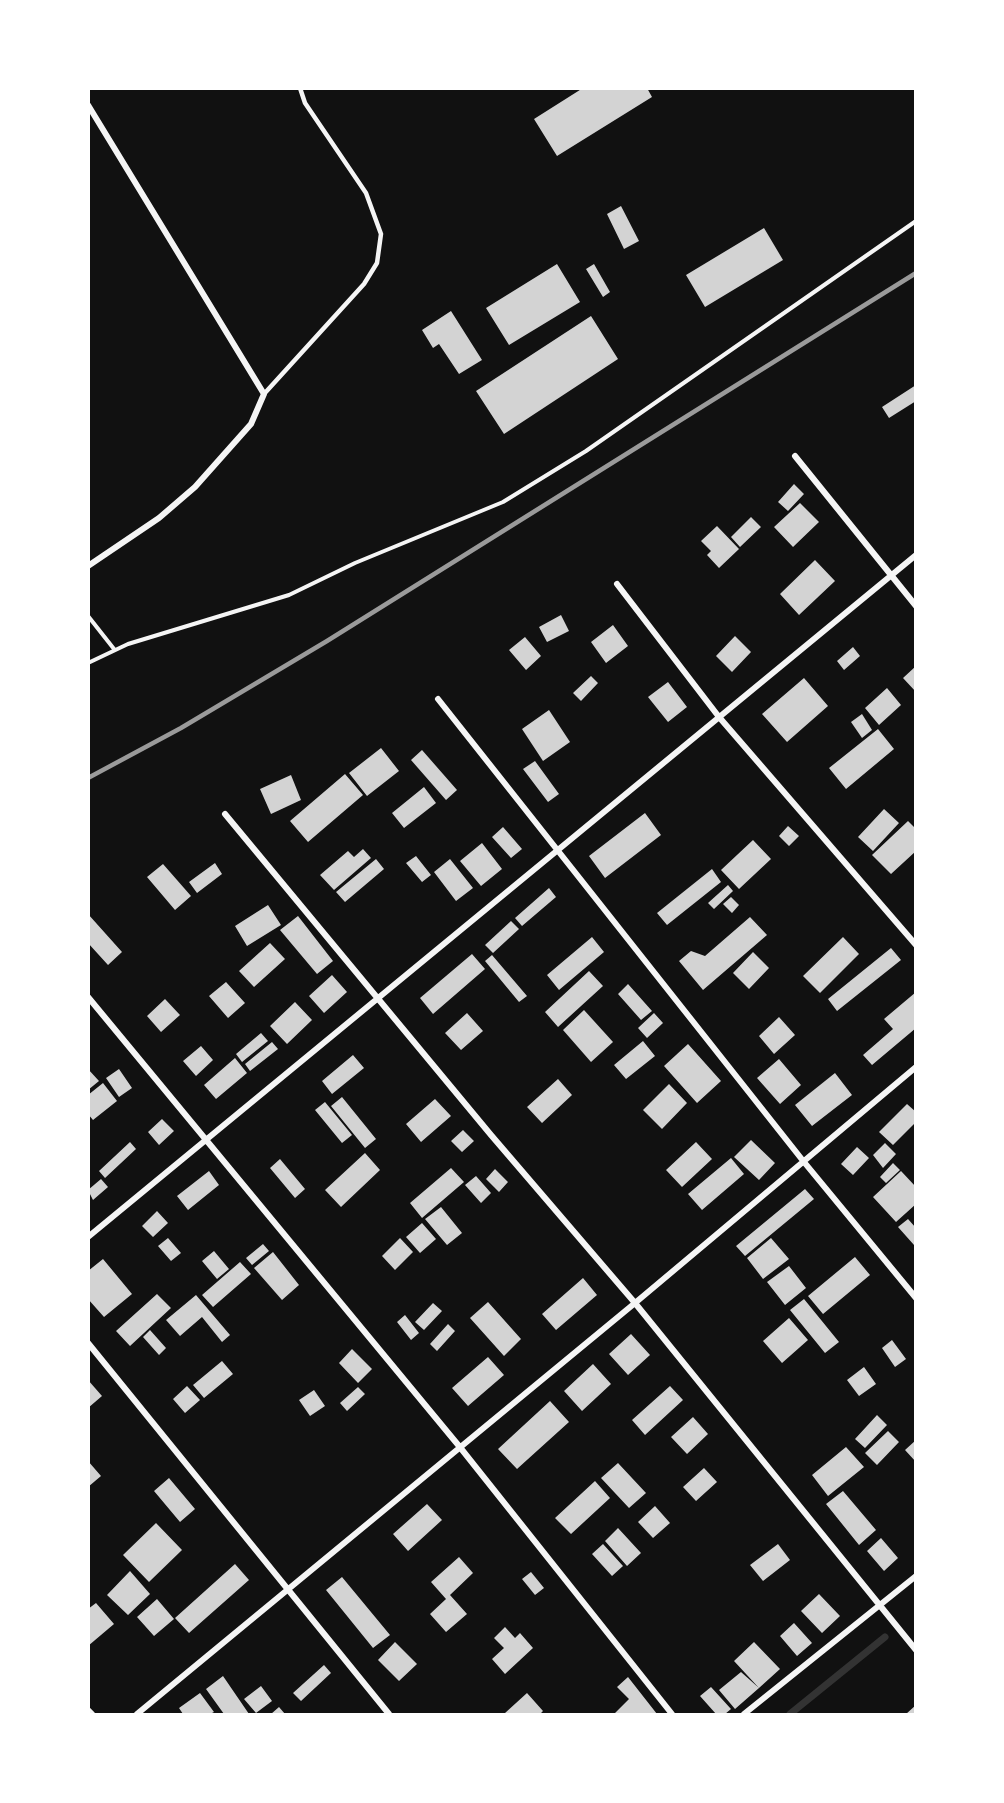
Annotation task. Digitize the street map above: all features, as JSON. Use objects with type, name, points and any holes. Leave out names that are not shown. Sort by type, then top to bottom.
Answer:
[{"type":"street","points":[[88,105],[264,394],[251,424],[195,487],[159,518],[88,566]]},
{"type":"street","points":[[795,456],[915,606]]},
{"type":"street","points":[[88,1237],[915,555]]},
{"type":"street","points":[[617,584],[719,717],[915,945]]},
{"type":"street","points":[[438,699],[559,849],[804,1162],[915,1298]]},
{"type":"street","points":[[225,814],[635,1303],[915,1650]]},
{"type":"street","points":[[88,997],[459,1446],[672,1714]]},
{"type":"street","points":[[136,1714],[635,1303],[915,1067]]},
{"type":"street","points":[[88,1343],[389,1714]]},
{"type":"street","points":[[744,1714],[915,1576]]},
{"type":"street","points":[[88,1710],[92,1714]]},
{"type":"lane","points":[[264,394],[364,284],[377,263],[381,234],[366,193],[305,103],[300,88]]},
{"type":"path","points":[[88,663],[114,649],[289,595],[354,563],[503,502],[586,451],[915,221]]},
{"type":"path","points":[[88,616],[114,649]]},
{"type":"building","points":[[583,88],[647,88],[652,97],[557,156],[534,119]]},
{"type":"building","points":[[621,206],[639,241],[624,249],[607,214]]},
{"type":"building","points":[[764,228],[783,260],[705,307],[686,275]]},
{"type":"building","points":[[557,264],[580,302],[509,345],[486,308]]},
{"type":"building","points":[[594,264],[610,292],[603,297],[586,269]]},
{"type":"building","points":[[451,311],[482,360],[459,374],[439,344],[433,348],[422,330]]},
{"type":"building","points":[[591,316],[618,359],[504,434],[476,391]]},
{"type":"building","points":[[916,385],[916,401],[889,418],[882,407]]},
{"type":"building","points":[[794,484],[804,494],[788,511],[778,502]]},
{"type":"building","points":[[800,503],[819,522],[793,547],[774,527]]},
{"type":"building","points":[[751,517],[761,527],[740,547],[731,537]]},
{"type":"building","points":[[717,526],[739,549],[719,568],[707,555],[711,551],[701,541]]},
{"type":"building","points":[[815,560],[835,581],[799,615],[780,594]]},
{"type":"building","points":[[561,615],[569,631],[547,642],[539,627]]},
{"type":"building","points":[[613,625],[628,646],[606,663],[591,642]]},
{"type":"building","points":[[735,636],[751,652],[732,672],[716,656]]},
{"type":"building","points":[[525,637],[541,656],[526,670],[509,650]]},
{"type":"building","points":[[853,647],[860,656],[844,670],[837,661]]},
{"type":"building","points":[[916,666],[916,692],[903,678]]},
{"type":"building","points":[[591,676],[598,683],[581,701],[573,693]]},
{"type":"building","points":[[804,678],[828,706],[787,742],[762,714]]},
{"type":"building","points":[[668,682],[687,707],[668,722],[648,697]]},
{"type":"building","points":[[887,688],[901,705],[879,725],[865,708]]},
{"type":"building","points":[[549,710],[570,742],[543,761],[522,729]]},
{"type":"building","points":[[862,714],[872,730],[862,738],[851,722]]},
{"type":"building","points":[[878,729],[894,749],[846,789],[829,768]]},
{"type":"building","points":[[381,748],[399,771],[367,796],[349,773]]},
{"type":"building","points":[[422,750],[457,790],[446,800],[411,760]]},
{"type":"building","points":[[535,761],[559,794],[548,802],[523,769]]},
{"type":"building","points":[[345,774],[363,795],[308,842],[290,821]]},
{"type":"building","points":[[291,775],[301,800],[271,814],[260,789]]},
{"type":"building","points":[[424,787],[436,803],[404,828],[392,813]]},
{"type":"building","points":[[884,809],[899,823],[873,851],[858,837]]},
{"type":"building","points":[[645,813],[661,835],[605,878],[589,856]]},
{"type":"building","points":[[908,821],[916,829],[916,851],[891,874],[872,855]]},
{"type":"building","points":[[788,826],[799,836],[789,846],[779,836]]},
{"type":"building","points":[[503,827],[522,849],[511,858],[492,837]]},
{"type":"building","points":[[753,840],[771,859],[739,889],[721,870]]},
{"type":"building","points":[[482,843],[502,869],[481,886],[460,861]]},
{"type":"building","points":[[363,849],[371,858],[334,890],[320,875],[348,851],[354,857]]},
{"type":"building","points":[[416,856],[431,875],[422,882],[406,863]]},
{"type":"building","points":[[376,859],[384,869],[345,902],[336,892]]},
{"type":"building","points":[[450,859],[473,888],[456,901],[434,872]]},
{"type":"building","points":[[215,863],[222,874],[197,893],[189,882]]},
{"type":"building","points":[[163,864],[191,896],[175,910],[147,877]]},
{"type":"building","points":[[712,869],[721,882],[667,925],[657,913]]},
{"type":"building","points":[[728,885],[733,891],[714,909],[708,903]]},
{"type":"building","points":[[549,888],[556,897],[522,926],[515,918]]},
{"type":"building","points":[[731,897],[739,905],[732,913],[723,904]]},
{"type":"building","points":[[268,905],[281,925],[247,946],[235,926]]},
{"type":"building","points":[[88,914],[122,952],[108,965],[88,943]]},
{"type":"building","points":[[298,916],[333,961],[317,974],[280,930]]},
{"type":"building","points":[[750,917],[767,935],[703,990],[679,961],[691,951],[705,956]]},
{"type":"building","points":[[511,921],[519,929],[493,953],[485,945]]},
{"type":"building","points":[[592,937],[604,952],[559,990],[547,975]]},
{"type":"building","points":[[843,937],[859,954],[820,993],[803,976]]},
{"type":"building","points":[[270,943],[285,959],[254,987],[239,971]]},
{"type":"building","points":[[891,948],[901,960],[837,1011],[828,999]]},
{"type":"building","points":[[753,952],[769,968],[749,989],[733,973]]},
{"type":"building","points":[[472,954],[485,969],[433,1014],[420,998]]},
{"type":"building","points":[[492,955],[527,996],[519,1002],[485,961]]},
{"type":"building","points":[[589,971],[603,986],[558,1027],[545,1012]]},
{"type":"building","points":[[332,975],[347,992],[324,1013],[309,996]]},
{"type":"building","points":[[226,982],[245,1003],[228,1018],[209,996]]},
{"type":"building","points":[[628,984],[652,1011],[641,1020],[618,994]]},
{"type":"building","points":[[916,992],[916,1028],[872,1065],[863,1055],[893,1029],[884,1019]]},
{"type":"building","points":[[165,999],[180,1015],[161,1032],[147,1016]]},
{"type":"building","points":[[295,1002],[312,1020],[287,1044],[270,1026]]},
{"type":"building","points":[[584,1010],[613,1042],[591,1062],[563,1030]]},
{"type":"building","points":[[467,1013],[483,1031],[461,1050],[445,1033]]},
{"type":"building","points":[[654,1013],[663,1023],[647,1038],[638,1028]]},
{"type":"building","points":[[779,1017],[795,1035],[774,1054],[759,1036]]},
{"type":"building","points":[[261,1033],[268,1041],[242,1062],[236,1054]]},
{"type":"building","points":[[643,1041],[655,1056],[626,1079],[614,1065]]},
{"type":"building","points":[[272,1042],[278,1049],[250,1071],[245,1064]]},
{"type":"building","points":[[688,1044],[721,1081],[697,1103],[664,1066]]},
{"type":"building","points":[[201,1046],[213,1060],[196,1076],[183,1061]]},
{"type":"building","points":[[353,1055],[364,1068],[332,1094],[322,1081]]},
{"type":"building","points":[[235,1058],[247,1073],[216,1099],[204,1085]]},
{"type":"building","points":[[779,1059],[801,1085],[780,1104],[757,1078]]},
{"type":"building","points":[[88,1069],[99,1081],[88,1090]]},
{"type":"building","points":[[119,1069],[132,1088],[119,1097],[106,1078]]},
{"type":"building","points":[[835,1073],[852,1095],[812,1126],[795,1105]]},
{"type":"building","points":[[558,1079],[572,1095],[542,1123],[527,1107]]},
{"type":"building","points":[[103,1083],[117,1101],[93,1120],[88,1114],[88,1095]]},
{"type":"building","points":[[669,1084],[687,1103],[662,1129],[643,1110]]},
{"type":"building","points":[[342,1097],[376,1139],[365,1148],[331,1106]]},
{"type":"building","points":[[435,1099],[451,1116],[421,1142],[406,1124]]},
{"type":"building","points":[[325,1102],[352,1135],[342,1143],[315,1110]]},
{"type":"building","points":[[907,1104],[916,1112],[916,1122],[893,1145],[879,1132]]},
{"type":"building","points":[[162,1119],[174,1131],[159,1145],[148,1132]]},
{"type":"building","points":[[463,1130],[474,1141],[462,1152],[451,1141]]},
{"type":"building","points":[[751,1140],[775,1163],[759,1180],[734,1157]]},
{"type":"building","points":[[130,1142],[136,1149],[105,1178],[99,1171]]},
{"type":"building","points":[[696,1142],[712,1159],[682,1187],[666,1170]]},
{"type":"building","points":[[885,1143],[896,1154],[883,1168],[873,1155]]},
{"type":"building","points":[[857,1147],[869,1158],[853,1175],[841,1164]]},
{"type":"building","points":[[365,1153],[380,1170],[341,1207],[325,1190]]},
{"type":"building","points":[[731,1158],[744,1174],[702,1210],[688,1194]]},
{"type":"building","points":[[280,1159],[305,1189],[295,1198],[270,1168]]},
{"type":"building","points":[[893,1163],[900,1170],[886,1183],[880,1177]]},
{"type":"building","points":[[451,1168],[464,1182],[422,1218],[410,1203]]},
{"type":"building","points":[[495,1169],[508,1182],[499,1192],[486,1179]]},
{"type":"building","points":[[209,1171],[219,1185],[188,1210],[177,1196]]},
{"type":"building","points":[[901,1171],[916,1187],[916,1204],[896,1222],[873,1197]]},
{"type":"building","points":[[476,1176],[491,1193],[481,1203],[465,1185]]},
{"type":"building","points":[[101,1179],[108,1187],[93,1200],[88,1190]]},
{"type":"building","points":[[805,1189],[814,1199],[745,1256],[736,1246]]},
{"type":"building","points":[[441,1207],[462,1233],[447,1245],[425,1219]]},
{"type":"building","points":[[157,1211],[168,1223],[153,1237],[142,1226]]},
{"type":"building","points":[[908,1219],[916,1228],[914,1245],[898,1227]]},
{"type":"building","points":[[422,1223],[436,1239],[420,1253],[406,1237]]},
{"type":"building","points":[[168,1238],[181,1253],[171,1261],[158,1246]]},
{"type":"building","points":[[400,1238],[413,1252],[395,1270],[382,1256]]},
{"type":"building","points":[[771,1238],[789,1259],[763,1279],[747,1258]]},
{"type":"building","points":[[263,1244],[269,1251],[252,1265],[246,1258]]},
{"type":"building","points":[[214,1251],[229,1269],[217,1279],[202,1261]]},
{"type":"building","points":[[273,1252],[299,1285],[282,1300],[254,1268]]},
{"type":"building","points":[[855,1257],[870,1275],[823,1314],[808,1296]]},
{"type":"building","points":[[103,1259],[132,1294],[104,1317],[88,1299],[88,1271]]},
{"type":"building","points":[[240,1262],[251,1274],[213,1307],[202,1295]]},
{"type":"building","points":[[789,1266],[806,1288],[785,1305],[767,1282]]},
{"type":"building","points":[[583,1278],[597,1295],[556,1330],[542,1314]]},
{"type":"building","points":[[157,1294],[171,1308],[130,1346],[116,1331]]},
{"type":"building","points":[[196,1295],[230,1335],[222,1342],[202,1317],[180,1336],[166,1320]]},
{"type":"building","points":[[804,1299],[839,1342],[825,1353],[790,1310]]},
{"type":"building","points":[[488,1302],[521,1339],[504,1356],[470,1318]]},
{"type":"building","points":[[433,1303],[442,1311],[424,1330],[415,1322]]},
{"type":"building","points":[[405,1315],[419,1333],[411,1340],[397,1322]]},
{"type":"building","points":[[789,1318],[808,1340],[782,1363],[763,1341]]},
{"type":"building","points":[[448,1324],[455,1331],[437,1351],[430,1344]]},
{"type":"building","points":[[150,1330],[166,1348],[159,1355],[143,1337]]},
{"type":"building","points":[[631,1334],[650,1355],[628,1375],[609,1354]]},
{"type":"building","points":[[892,1340],[906,1359],[895,1367],[882,1348]]},
{"type":"building","points":[[352,1349],[372,1369],[358,1383],[339,1363]]},
{"type":"building","points":[[488,1357],[504,1375],[468,1406],[452,1388]]},
{"type":"building","points":[[222,1361],[233,1374],[204,1398],[193,1385]]},
{"type":"building","points":[[593,1364],[611,1384],[582,1411],[564,1391]]},
{"type":"building","points":[[864,1367],[876,1384],[859,1396],[847,1380]]},
{"type":"building","points":[[88,1380],[102,1396],[88,1408]]},
{"type":"building","points":[[187,1386],[200,1400],[185,1413],[173,1399]]},
{"type":"building","points":[[670,1386],[683,1400],[645,1435],[632,1420]]},
{"type":"building","points":[[358,1387],[365,1394],[347,1411],[340,1403]]},
{"type":"building","points":[[314,1390],[325,1406],[310,1416],[299,1400]]},
{"type":"building","points":[[550,1401],[569,1422],[517,1469],[498,1449]]},
{"type":"building","points":[[877,1415],[887,1425],[865,1448],[855,1439]]},
{"type":"building","points":[[693,1417],[708,1434],[687,1454],[671,1437]]},
{"type":"building","points":[[888,1431],[899,1442],[877,1465],[865,1453]]},
{"type":"building","points":[[916,1440],[916,1462],[905,1450]]},
{"type":"building","points":[[846,1447],[864,1467],[828,1496],[812,1475]]},
{"type":"building","points":[[88,1461],[101,1476],[88,1487]]},
{"type":"building","points":[[618,1463],[646,1493],[629,1508],[601,1478]]},
{"type":"building","points":[[704,1468],[717,1482],[696,1501],[683,1487]]},
{"type":"building","points":[[169,1478],[195,1509],[180,1522],[154,1491]]},
{"type":"building","points":[[595,1481],[610,1498],[571,1534],[555,1518]]},
{"type":"building","points":[[843,1491],[876,1530],[859,1545],[826,1504]]},
{"type":"building","points":[[427,1504],[442,1520],[408,1551],[393,1534]]},
{"type":"building","points":[[655,1506],[670,1523],[653,1538],[638,1522]]},
{"type":"building","points":[[156,1523],[182,1550],[149,1582],[123,1555]]},
{"type":"building","points":[[618,1528],[641,1553],[627,1566],[605,1541]]},
{"type":"building","points":[[881,1538],[898,1558],[884,1571],[867,1551]]},
{"type":"building","points":[[603,1544],[623,1566],[612,1576],[592,1554]]},
{"type":"building","points":[[778,1544],[790,1560],[763,1581],[750,1565]]},
{"type":"building","points":[[459,1557],[473,1573],[450,1595],[467,1614],[446,1632],[430,1614],[446,1599],[431,1582]]},
{"type":"building","points":[[235,1564],[249,1580],[189,1633],[175,1618]]},
{"type":"building","points":[[130,1571],[150,1594],[128,1615],[107,1595]]},
{"type":"building","points":[[531,1572],[544,1588],[535,1595],[522,1579]]},
{"type":"building","points":[[342,1577],[390,1635],[373,1648],[326,1590]]},
{"type":"building","points":[[819,1594],[840,1616],[822,1633],[801,1611]]},
{"type":"building","points":[[157,1599],[174,1619],[154,1636],[137,1617]]},
{"type":"building","points":[[96,1603],[114,1624],[88,1646],[88,1609]]},
{"type":"building","points":[[794,1623],[812,1643],[797,1656],[780,1636]]},
{"type":"building","points":[[505,1627],[515,1638],[520,1633],[533,1648],[505,1674],[492,1659],[504,1648],[494,1638]]},
{"type":"building","points":[[395,1642],[417,1664],[399,1681],[378,1660]]},
{"type":"building","points":[[754,1642],[780,1669],[759,1688],[734,1661]]},
{"type":"building","points":[[324,1665],[331,1673],[301,1701],[293,1693]]},
{"type":"building","points":[[741,1672],[759,1688],[735,1709],[719,1690]]},
{"type":"building","points":[[223,1676],[249,1714],[224,1714],[206,1689]]},
{"type":"building","points":[[628,1677],[657,1714],[614,1714],[629,1699],[617,1687]]},
{"type":"building","points":[[261,1686],[272,1701],[256,1713],[244,1699]]},
{"type":"building","points":[[711,1687],[731,1709],[725,1714],[716,1714],[700,1696]]},
{"type":"building","points":[[200,1693],[214,1712],[183,1714],[179,1708]]},
{"type":"building","points":[[527,1693],[543,1711],[540,1714],[505,1713]]},
{"type":"building","points":[[916,1705],[916,1714],[906,1714]]},
{"type":"building","points":[[279,1707],[285,1714],[271,1714]]},
{"type":"waterway","points":[[790,1714],[885,1637]]},
{"type":"railway","points":[[88,778],[181,728],[327,641],[916,273]]}]
